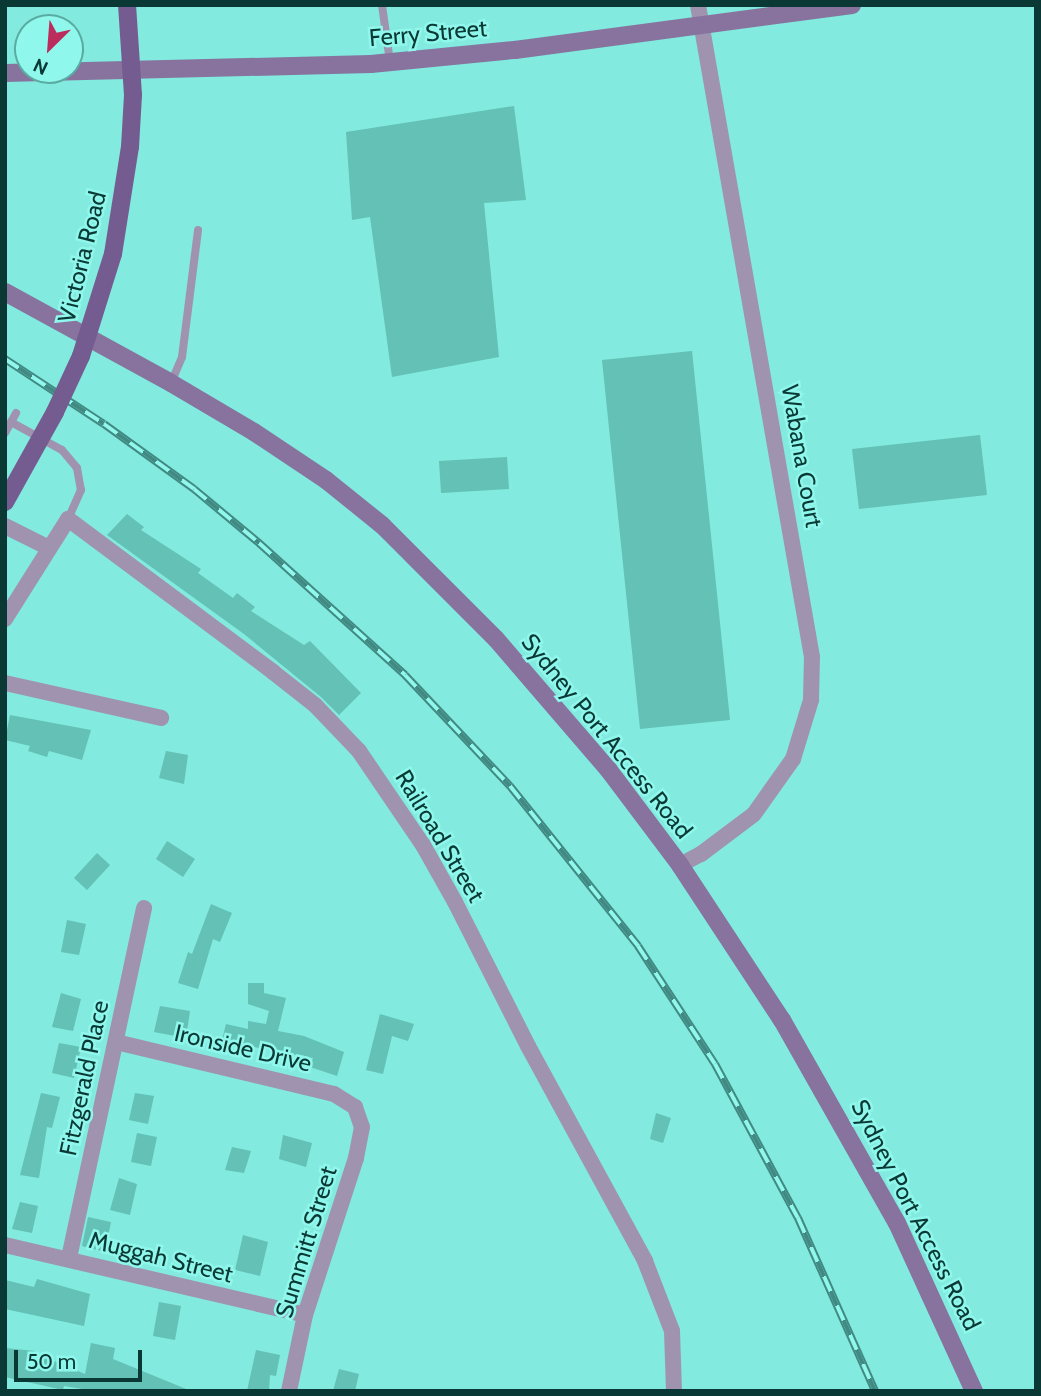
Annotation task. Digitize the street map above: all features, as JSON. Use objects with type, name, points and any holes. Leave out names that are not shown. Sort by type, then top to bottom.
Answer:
[{"type":"main road","name":"Victoria Road","points":[[5,502],[55,412],[81,356],[113,254],[130,147],[133,95],[128,5]]},
{"type":"street","name":"Wabana Court","points":[[680,865],[701,854],[754,814],[793,759],[811,700],[812,657],[698,5]]},
{"type":"street","name":"Ferry Street","points":[[5,73],[390,62],[515,50],[852,5]]},
{"type":"street","name":"Sydney Port Access Road","points":[[5,292],[171,383],[316,473],[382,525],[440,581],[523,670],[608,769],[680,865],[782,1020],[858,1150],[926,1281],[974,1391]]},
{"type":"street","points":[[5,619],[68,519]]},
{"type":"street","name":"Railroad Street","points":[[68,519],[314,705],[359,751],[394,799],[455,902],[528,1046],[645,1261],[672,1331],[674,1391]]},
{"type":"street","points":[[5,526],[49,548]]},
{"type":"street","points":[[5,683],[161,718]]},
{"type":"street","name":"Fitzgerald Place","points":[[69,1258],[144,908]]},
{"type":"street","name":"Ironside Drive","points":[[116,1042],[334,1094],[355,1107]]},
{"type":"street","name":"Summitt Street","points":[[289,1391],[305,1315],[356,1157],[362,1127],[355,1107]]},
{"type":"street","name":"Muggah Street","points":[[5,1245],[305,1315]]},
{"type":"lane","points":[[382,5],[390,62]]},
{"type":"lane","points":[[171,383],[182,357],[198,230]]},
{"type":"lane","points":[[5,433],[16,413]]},
{"type":"lane","points":[[11,422],[62,450],[77,468],[80,490],[68,519]]},
{"type":"building","points":[[514,106],[526,200],[484,203],[499,357],[392,377],[370,217],[352,220],[346,132]]},
{"type":"building","points":[[692,351],[730,720],[640,729],[602,360]]},
{"type":"building","points":[[980,435],[987,495],[859,509],[852,449]]},
{"type":"building","points":[[507,457],[509,489],[441,493],[439,461]]},
{"type":"building","points":[[127,514],[144,527],[141,530],[201,569],[198,573],[233,598],[237,593],[255,607],[251,611],[304,645],[310,641],[361,693],[339,715],[244,634],[107,535]]},
{"type":"building","points":[[10,715],[91,730],[82,760],[49,751],[47,757],[28,751],[30,746],[5,740]]},
{"type":"building","points":[[166,751],[188,755],[184,784],[159,778]]},
{"type":"building","points":[[167,841],[195,859],[183,877],[156,859]]},
{"type":"building","points":[[97,853],[110,865],[87,890],[74,878]]},
{"type":"building","points":[[211,904],[232,913],[220,942],[213,939],[198,989],[178,983],[188,952],[192,954]]},
{"type":"building","points":[[67,920],[86,924],[79,955],[61,952]]},
{"type":"building","points":[[248,983],[264,983],[264,993],[286,998],[278,1031],[304,1036],[344,1052],[337,1076],[310,1067],[313,1058],[249,1046],[248,1050],[221,1044],[226,1024],[248,1029],[248,1021],[266,1024],[269,1011],[248,1004]]},
{"type":"building","points":[[61,993],[81,999],[73,1031],[52,1027]]},
{"type":"building","points":[[160,1006],[190,1011],[186,1038],[154,1032]]},
{"type":"building","points":[[380,1014],[414,1024],[408,1041],[392,1036],[383,1074],[366,1070]]},
{"type":"building","points":[[59,1043],[81,1047],[74,1078],[52,1073]]},
{"type":"building","points":[[41,1093],[60,1097],[52,1128],[47,1127],[39,1178],[20,1175]]},
{"type":"building","points":[[135,1093],[154,1096],[148,1124],[129,1120]]},
{"type":"building","points":[[656,1113],[671,1118],[663,1143],[650,1139]]},
{"type":"building","points":[[137,1133],[157,1137],[151,1166],[131,1162]]},
{"type":"building","points":[[283,1135],[312,1143],[306,1167],[279,1159]]},
{"type":"building","points":[[232,1147],[251,1151],[244,1173],[225,1170]]},
{"type":"building","points":[[119,1178],[137,1184],[130,1215],[110,1210]]},
{"type":"building","points":[[20,1202],[38,1206],[32,1233],[12,1229]]},
{"type":"building","points":[[88,1217],[111,1222],[105,1252],[82,1246]]},
{"type":"building","points":[[243,1235],[268,1242],[260,1276],[235,1270]]},
{"type":"building","points":[[37,1279],[90,1294],[84,1326],[5,1309],[5,1280],[34,1287]]},
{"type":"building","points":[[159,1302],[181,1306],[175,1340],[153,1336]]},
{"type":"building","points":[[91,1343],[115,1348],[113,1359],[191,1391],[94,1391],[64,1386],[63,1390],[5,1377],[5,1348],[35,1351],[85,1374]]},
{"type":"building","points":[[256,1350],[280,1355],[276,1376],[270,1375],[269,1391],[247,1391]]},
{"type":"building","points":[[339,1369],[359,1374],[355,1391],[333,1391]]},
{"type":"railway","points":[[5,359],[104,424],[194,489],[259,543],[405,675],[510,786],[638,946],[715,1064],[798,1218],[875,1391]]}]
